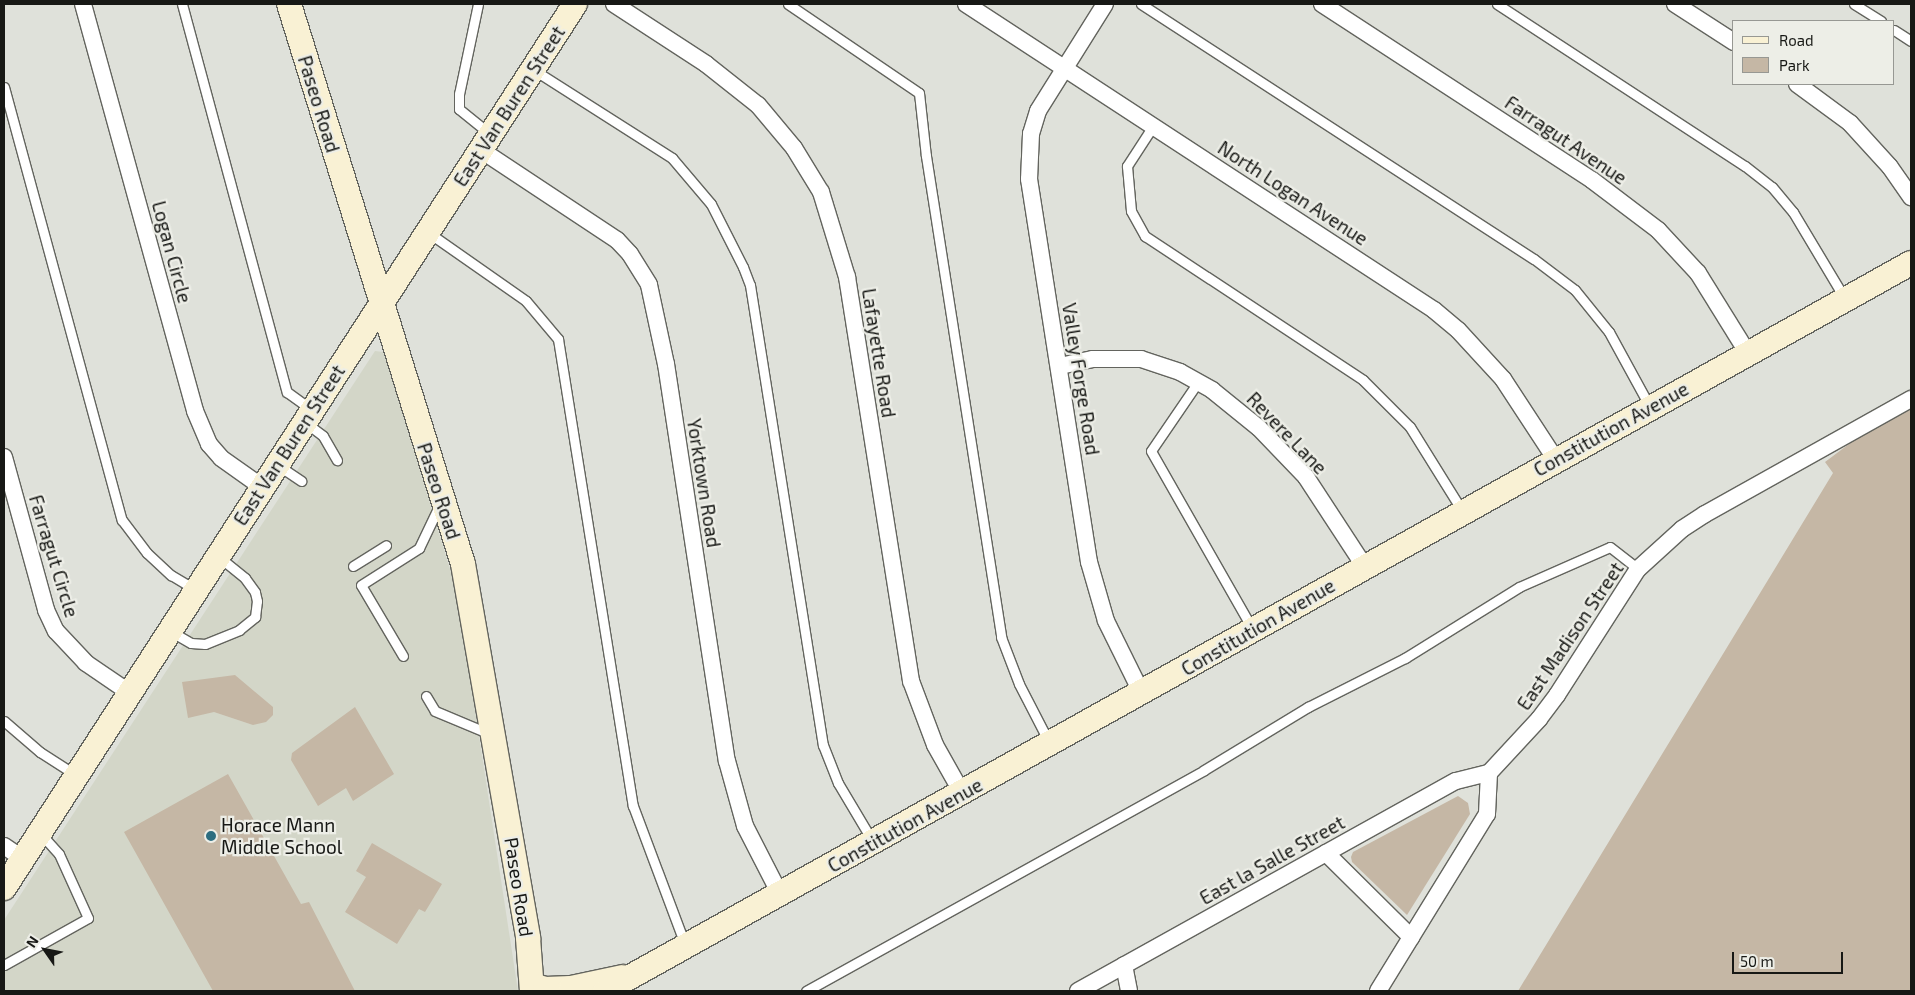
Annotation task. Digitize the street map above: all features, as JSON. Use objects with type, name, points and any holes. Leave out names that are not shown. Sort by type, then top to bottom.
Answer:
[{"type":"street","name":"Logan Circle","points":[[83,4],[195,411],[209,444],[221,458],[262,487]]},
{"type":"street","name":"Paseo Road","points":[[289,4],[380,305],[468,584],[528,938],[532,988]]},
{"type":"street","name":"East Van Buren Street","points":[[4,888],[276,464],[575,4]]},
{"type":"street","name":"Lafayette Road","points":[[614,4],[706,64],[758,105],[794,148],[820,192],[847,277],[911,682],[935,745],[962,793]]},
{"type":"street","name":"North Logan Avenue","points":[[966,4],[1434,310],[1458,330],[1503,379],[1556,460]]},
{"type":"street","name":"Valley Forge Road","points":[[1105,4],[1063,68],[1038,112],[1028,156],[1096,591],[1117,649],[1142,694]]},
{"type":"street","name":"Farragut Avenue","points":[[1322,4],[1592,180],[1658,230],[1681,252],[1713,293],[1748,352]]},
{"type":"street","points":[[1675,4],[1732,41]]},
{"type":"street","points":[[1798,85],[1850,123],[1890,167],[1911,197]]},
{"type":"street","name":"Yorktown Road","points":[[486,142],[617,240],[630,254],[649,285],[663,348],[726,761],[745,826],[780,894]]},
{"type":"street","name":"Constitution Avenue","points":[[605,991],[1142,694],[1748,352],[1911,263]]},
{"type":"street","name":"Revere Lane","points":[[1060,366],[1093,359],[1141,359],[1174,369],[1235,406],[1283,452],[1324,502],[1365,567]]},
{"type":"street","name":"East Madison Street","points":[[1489,772],[1540,719],[1638,569],[1682,529],[1911,399]]},
{"type":"street","name":"Farragut Circle","points":[[4,458],[46,610],[56,631],[86,663],[130,693]]},
{"type":"street","points":[[1378,991],[1487,814],[1489,772]]},
{"type":"street","name":"East la Salle Street","points":[[1078,991],[1456,781],[1489,772]]},
{"type":"street","points":[[4,846],[23,859]]},
{"type":"street","points":[[1326,853],[1411,937]]},
{"type":"street","points":[[1124,965],[1129,991]]},
{"type":"street","points":[[532,988],[571,988],[633,976]]},
{"type":"lane","points":[[182,4],[287,392],[323,436],[337,460]]},
{"type":"lane","points":[[478,4],[459,94],[460,109],[486,142]]},
{"type":"lane","points":[[788,4],[919,92],[929,174],[1001,637],[1019,684],[1050,744]]},
{"type":"lane","points":[[1141,4],[1569,285],[1594,310],[1609,332],[1650,407]]},
{"type":"lane","points":[[1497,4],[1745,166],[1772,187],[1793,212],[1845,299]]},
{"type":"lane","points":[[1854,4],[1879,20]]},
{"type":"lane","points":[[1895,31],[1911,41]]},
{"type":"lane","points":[[533,69],[672,158],[711,204],[743,267],[750,285],[823,745],[838,783],[873,843]]},
{"type":"lane","points":[[4,87],[122,520],[147,553],[171,575],[196,590]]},
{"type":"lane","points":[[1153,126],[1127,166],[1131,211],[1145,236],[1363,380],[1410,427],[1463,512]]},
{"type":"lane","points":[[428,232],[526,301],[558,339],[633,806],[686,947]]},
{"type":"lane","points":[[1198,382],[1151,451],[1254,630]]},
{"type":"lane","points":[[276,464],[301,481]]},
{"type":"lane","points":[[403,656],[362,585],[420,548],[442,499]]},
{"type":"lane","points":[[353,566],[386,545]]},
{"type":"lane","points":[[806,991],[1204,770],[1308,707],[1405,658],[1519,588],[1610,547],[1638,569]]},
{"type":"lane","points":[[170,631],[190,643],[205,644],[240,630],[255,617],[258,601],[255,592],[245,578],[218,556]]},
{"type":"lane","points":[[426,696],[435,711],[494,736]]},
{"type":"lane","points":[[4,722],[40,752],[77,776]]},
{"type":"lane","points":[[4,965],[88,918],[58,854],[40,833]]},
{"type":"shaded area","points":[[375,351],[383,352],[386,359],[457,592],[518,991],[4,991],[4,920]]},
{"type":"green space","points":[[1911,409],[1911,991],[1518,991],[1833,473],[1825,462],[1853,441]]},
{"type":"green space","points":[[235,675],[273,707],[273,715],[266,722],[253,725],[214,712],[188,718],[182,682]]},
{"type":"green space","points":[[355,707],[394,774],[353,801],[346,788],[318,806],[291,760],[292,753]]},
{"type":"green space","points":[[228,774],[301,904],[309,902],[355,991],[213,991],[124,832]]},
{"type":"green space","points":[[1458,796],[1468,803],[1470,814],[1407,915],[1352,862],[1353,852]]},
{"type":"green space","points":[[372,843],[442,884],[425,912],[419,909],[397,944],[345,912],[366,877],[356,871]]},
{"type":"place","name":"Horace Mann Middle School","points":[[211,836]]}]
